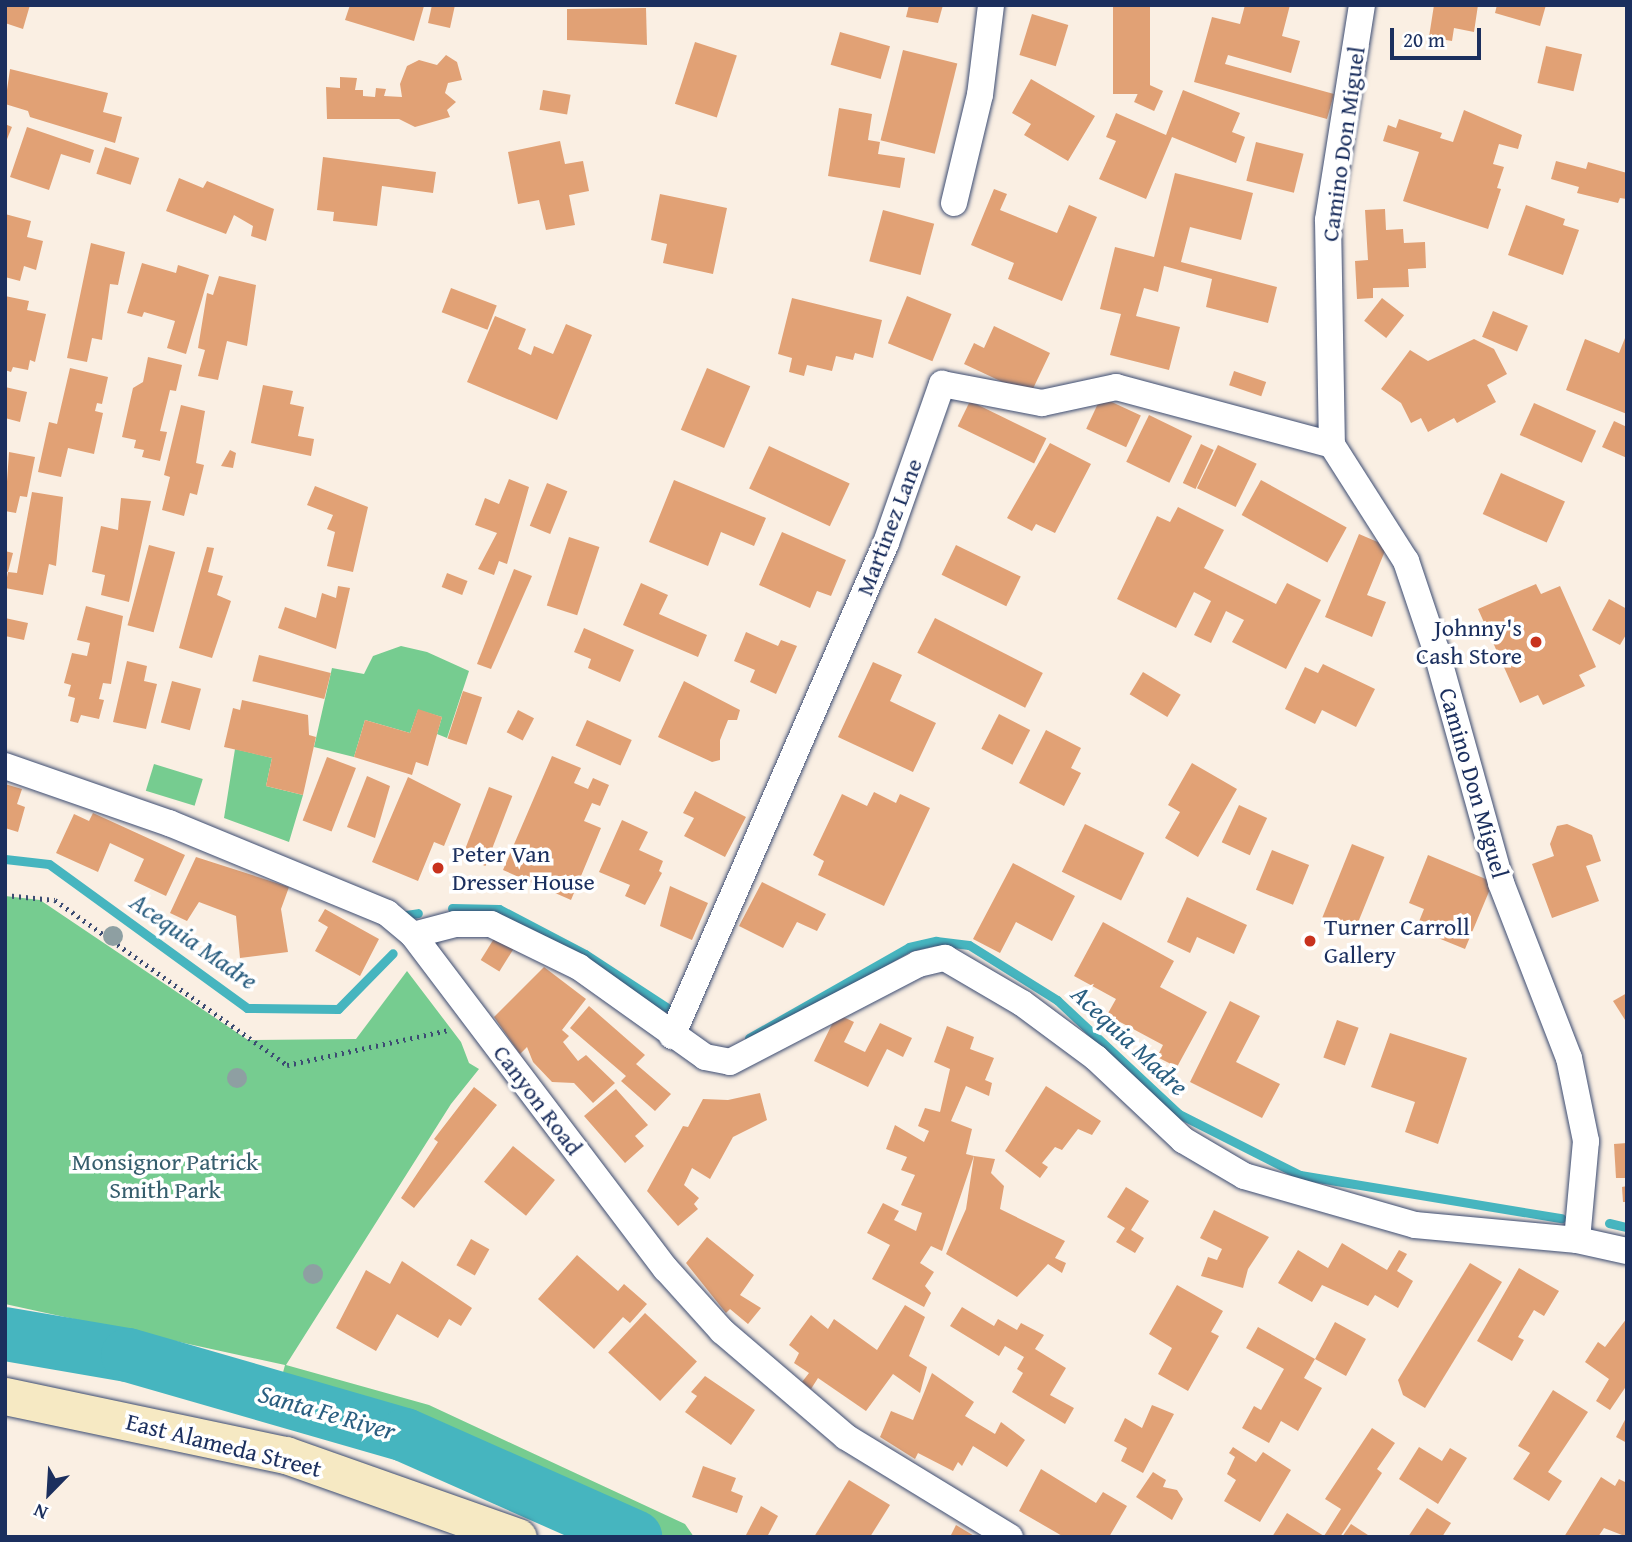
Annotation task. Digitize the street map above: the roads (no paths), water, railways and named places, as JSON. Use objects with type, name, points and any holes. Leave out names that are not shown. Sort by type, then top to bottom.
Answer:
[{"type":"street","points":[[954,203],[979,95],[991,5]]},
{"type":"street","name":"Camino Don Miguel","points":[[1362,5],[1328,220],[1332,445],[1406,561],[1436,650],[1502,883],[1569,1058],[1586,1141],[1577,1240]]},
{"type":"street","name":"Martinez Lane","points":[[672,1036],[886,543],[942,384],[1042,403],[1116,387],[1332,445]]},
{"type":"street","name":"Canyon Road","points":[[5,766],[169,822],[387,913],[413,935],[666,1269],[725,1334],[846,1437],[1010,1537]]},
{"type":"street","points":[[413,935],[455,923],[491,923],[579,967],[705,1057],[730,1062],[919,964],[945,958],[1022,1003],[1096,1058],[1183,1140],[1244,1176],[1415,1225],[1577,1240],[1627,1251]]},
{"type":"street","name":"East Alameda Street","points":[[5,1396],[286,1455],[518,1537]]},
{"type":"waterway","name":"Acequia Madre","points":[[5,859],[49,864],[247,1008],[338,1009],[393,953]]},
{"type":"waterway","name":"Acequia Madre","points":[[452,908],[499,909],[585,954],[666,1007]]},
{"type":"waterway","name":"Acequia Madre","points":[[406,915],[418,913]]},
{"type":"waterway","name":"Acequia Madre","points":[[749,1038],[909,947],[936,941],[969,945],[1057,1000],[1179,1114],[1300,1175],[1561,1218]]},
{"type":"waterway","name":"Acequia Madre","points":[[1609,1223],[1627,1227]]},
{"type":"waterway","name":"Santa Fe River","points":[[5,1334],[128,1355],[405,1435],[635,1537]]},
{"type":"place","name":"Johnny's Cash Store","points":[[1536,642]]},
{"type":"place","name":"Peter Van Dresser House","points":[[438,868]]},
{"type":"place","name":"Turner Carroll Gallery","points":[[1310,941]]},
{"type":"park label","name":"Monsignor Patrick Smith Park","points":[[165,1176]]}]
